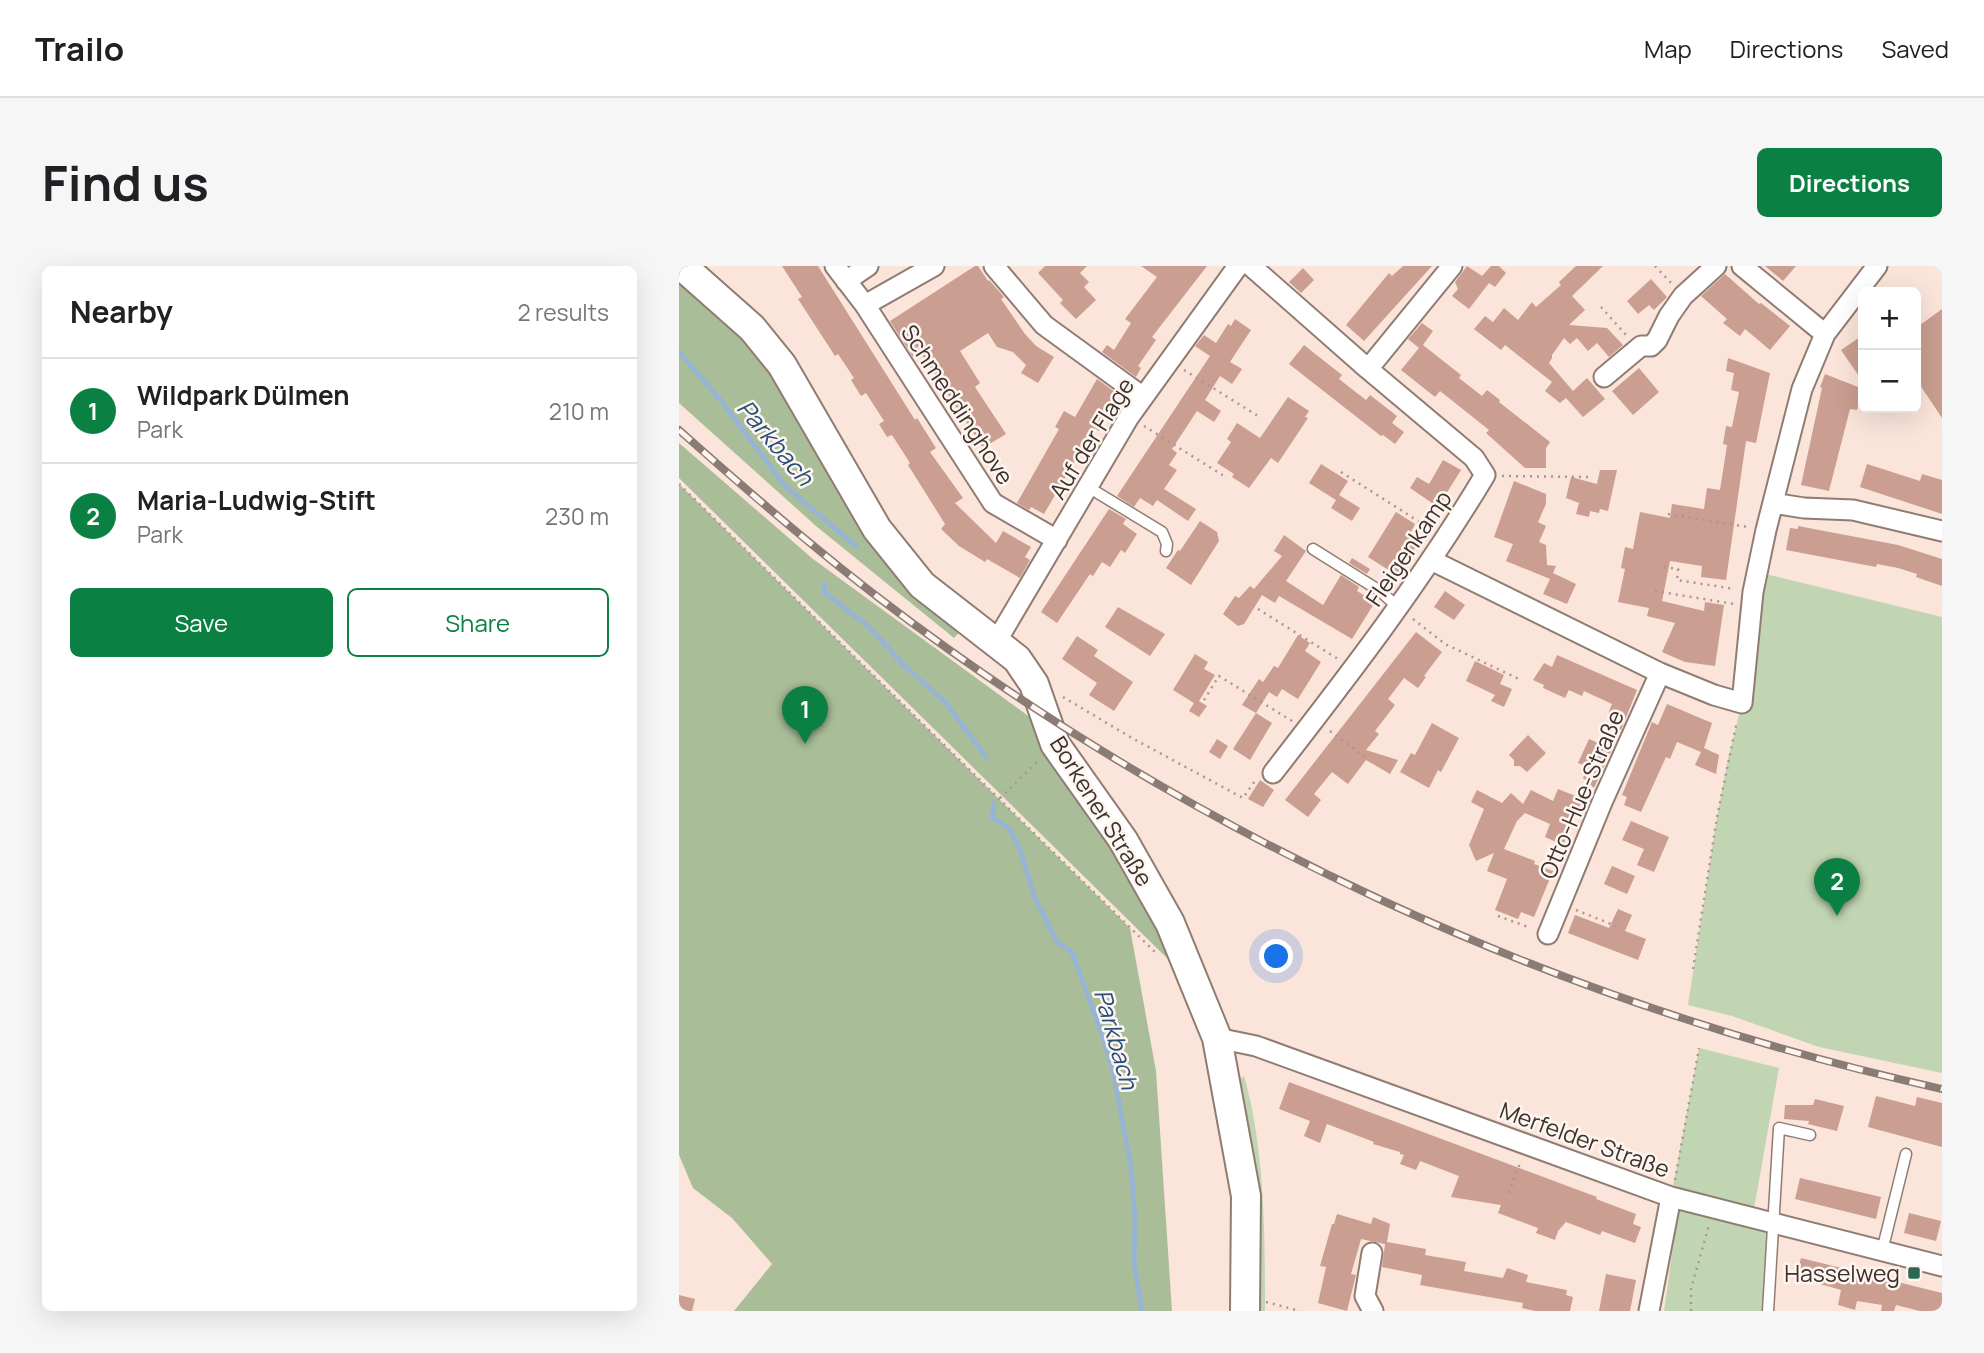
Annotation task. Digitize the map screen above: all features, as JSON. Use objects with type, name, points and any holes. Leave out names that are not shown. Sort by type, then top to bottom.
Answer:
[{"type":"street","name":"Borkener Straße","points":[[682,266],[752,328],[782,365],[877,528],[922,585],[1017,659],[1034,684],[1055,744],[1123,840],[1170,923],[1217,1038],[1246,1196],[1245,1305]]},
{"type":"street","name":"Schmeddinghove","points":[[868,266],[840,274],[865,305],[993,503],[1057,540]]},
{"type":"street","points":[[865,305],[934,266]]},
{"type":"street","points":[[994,266],[1044,325],[1143,397]]},
{"type":"street","name":"Auf der Flage","points":[[996,642],[1129,417],[1238,266]]},
{"type":"street","points":[[1251,266],[1474,458],[1485,475]]},
{"type":"street","points":[[1368,369],[1452,266]]},
{"type":"street","points":[[1604,377],[1641,346],[1651,346],[1683,296],[1716,266]]},
{"type":"street","points":[[1742,266],[1825,334]]},
{"type":"street","points":[[1433,561],[1660,673],[1714,695],[1742,703],[1752,599],[1766,530],[1802,389],[1825,334],[1877,266]]},
{"type":"street","name":"Fleigenkamp","points":[[1273,773],[1433,561],[1485,475]]},
{"type":"street","points":[[1773,503],[1804,508],[1853,510],[1942,531]]},
{"type":"street","name":"Otto-Hue-Straße","points":[[1548,934],[1603,800],[1660,673]]},
{"type":"street","name":"Merfelder Straße","points":[[1217,1038],[1256,1046],[1671,1197],[1942,1266]]},
{"type":"street","points":[[1649,1311],[1671,1197]]},
{"type":"street","points":[[1372,1254],[1365,1296],[1373,1311]]},
{"type":"lane","points":[[1089,486],[1161,532],[1167,544],[1166,551]]},
{"type":"lane","points":[[1314,549],[1380,592],[1399,608]]},
{"type":"lane","points":[[1768,1311],[1779,1128],[1810,1135]]},
{"type":"lane","points":[[1882,1251],[1906,1154]]},
{"type":"path","points":[[1655,266],[1683,296]]},
{"type":"path","points":[[1601,307],[1630,339],[1641,346]]},
{"type":"path","points":[[1170,360],[1258,416]]},
{"type":"path","points":[[1129,417],[1224,476]]},
{"type":"path","points":[[1341,472],[1447,539]]},
{"type":"path","points":[[1485,475],[1591,477]]},
{"type":"path","points":[[679,484],[1158,955]]},
{"type":"path","points":[[1668,514],[1766,530]]},
{"type":"path","points":[[1664,567],[1678,569],[1677,580],[1752,599]]},
{"type":"path","points":[[1655,591],[1752,599]]},
{"type":"path","points":[[1399,608],[1445,644],[1521,680]]},
{"type":"path","points":[[1258,609],[1353,668]]},
{"type":"path","points":[[1204,700],[1219,676],[1368,759]]},
{"type":"path","points":[[1034,684],[1054,691],[1132,738],[1243,798],[1258,776],[1273,773]]},
{"type":"path","points":[[1693,970],[1728,759],[1742,703]]},
{"type":"path","points":[[1000,798],[1055,744]]},
{"type":"path","points":[[1560,903],[1616,926]]},
{"type":"path","points":[[1499,916],[1548,934]]},
{"type":"path","points":[[1671,1197],[1699,1048]]},
{"type":"path","points":[[1509,1193],[1527,1143]]},
{"type":"path","points":[[1691,1311],[1691,1289],[1707,1236],[1711,1207]]},
{"type":"path","points":[[1245,1305],[1300,1311]]},
{"type":"green space","points":[[679,284],[721,315],[759,355],[961,630],[954,638],[816,526],[679,403]]},
{"type":"green space","points":[[679,443],[813,559],[1038,723],[1123,853],[1174,965],[679,478]]},
{"type":"green space","points":[[679,484],[1130,928],[1156,1071],[1172,1311],[734,1311],[772,1264],[732,1218],[693,1188],[679,1155]]},
{"type":"green space","points":[[1757,572],[1942,617],[1942,1073],[1819,1047],[1732,1016],[1688,1005],[1717,817],[1742,703]]},
{"type":"green space","points":[[1699,1048],[1779,1068],[1754,1209],[1671,1197]]},
{"type":"green space","points":[[1244,1076],[1260,1162],[1265,1311],[1253,1311],[1236,1083]]},
{"type":"green space","points":[[1679,1204],[1769,1234],[1764,1311],[1664,1311]]},
{"type":"building","points":[[782,266],[818,266],[915,420],[917,418],[936,448],[930,452],[963,498],[955,503],[996,543],[1003,531],[1031,547],[1025,557],[1030,560],[1020,578],[959,546],[941,529],[945,524],[908,465],[910,463],[892,435],[887,437],[879,424],[884,421],[866,393],[861,396],[851,380],[854,378],[838,354],[835,356],[798,299],[802,297]]},
{"type":"building","points":[[978,266],[1004,297],[1001,299],[1025,334],[1036,346],[1054,357],[1038,383],[1021,373],[1026,365],[1013,352],[997,347],[988,333],[960,351],[980,383],[975,387],[1006,434],[983,448],[920,352],[913,357],[890,321]]},
{"type":"building","points":[[1045,266],[1087,266],[1080,273],[1089,282],[1084,287],[1096,300],[1076,319],[1060,303],[1063,300],[1038,273]]},
{"type":"building","points":[[1141,266],[1207,266],[1152,337],[1156,340],[1138,366],[1141,368],[1136,377],[1102,352],[1107,345],[1114,350],[1131,323],[1125,319],[1157,277]]},
{"type":"building","points":[[1403,266],[1432,266],[1364,341],[1346,325],[1389,273],[1392,276]]},
{"type":"building","points":[[1467,266],[1482,276],[1491,266],[1499,266],[1506,273],[1495,287],[1489,283],[1469,309],[1452,296],[1458,289],[1455,282]]},
{"type":"building","points":[[1576,266],[1603,266],[1572,296],[1585,310],[1569,325],[1607,328],[1623,345],[1609,357],[1597,343],[1588,351],[1577,338],[1570,344],[1564,338],[1552,355],[1549,363],[1573,391],[1587,378],[1605,399],[1583,417],[1566,398],[1560,403],[1545,391],[1552,382],[1505,345],[1501,350],[1474,329],[1485,316],[1493,322],[1504,308],[1518,320],[1532,302],[1536,307],[1561,285],[1559,282]]},
{"type":"building","points":[[1765,266],[1796,266],[1783,281]]},
{"type":"building","points":[[1303,268],[1314,280],[1301,293],[1289,282]]},
{"type":"building","points":[[1725,274],[1759,304],[1790,326],[1770,350],[1745,329],[1740,336],[1723,323],[1727,319],[1701,296]]},
{"type":"building","points":[[1651,279],[1667,297],[1654,310],[1649,305],[1638,314],[1627,301]]},
{"type":"building","points":[[1942,309],[1942,418],[1921,386],[1921,324]]},
{"type":"building","points":[[1235,319],[1251,330],[1230,362],[1242,369],[1232,384],[1220,376],[1205,400],[1221,411],[1214,422],[1197,411],[1172,449],[1177,453],[1169,465],[1177,470],[1164,489],[1196,509],[1188,521],[1157,500],[1153,506],[1140,498],[1134,507],[1117,496],[1210,356],[1195,346],[1204,335],[1216,343],[1228,324],[1231,326]]},
{"type":"building","points":[[1422,323],[1433,331],[1423,345],[1461,375],[1459,378],[1482,396],[1487,390],[1550,442],[1546,448],[1546,468],[1525,468],[1486,433],[1489,430],[1440,391],[1435,397],[1401,370],[1419,348],[1408,339]]},
{"type":"building","points":[[1858,338],[1858,375],[1841,350]]},
{"type":"building","points":[[1304,345],[1342,375],[1339,379],[1366,400],[1370,395],[1397,416],[1392,423],[1404,432],[1395,444],[1289,364]]},
{"type":"building","points":[[1728,358],[1770,373],[1756,443],[1746,441],[1726,580],[1701,577],[1702,566],[1670,561],[1662,601],[1704,611],[1705,602],[1724,605],[1715,666],[1685,662],[1662,652],[1675,623],[1647,616],[1649,608],[1618,602],[1625,569],[1621,568],[1625,547],[1633,549],[1640,512],[1670,518],[1672,504],[1704,509],[1707,488],[1720,490],[1727,445],[1723,444],[1726,426],[1732,427],[1739,392],[1731,390],[1734,373],[1726,371]]},
{"type":"building","points":[[1639,368],[1659,392],[1633,415],[1612,391]]},
{"type":"building","points":[[1825,374],[1858,387],[1857,410],[1850,409],[1829,491],[1801,485],[1822,388],[1820,387]]},
{"type":"building","points":[[1097,379],[1115,392],[1111,399],[1116,401],[1099,431],[1094,428],[1044,514],[1031,507],[1029,510],[1017,503],[1059,429],[1055,427],[1064,411],[1075,417]]},
{"type":"building","points":[[1288,397],[1309,411],[1305,417],[1308,418],[1278,463],[1271,458],[1249,488],[1217,463],[1231,442],[1227,439],[1237,423],[1260,438]]},
{"type":"building","points":[[1443,460],[1461,470],[1438,507],[1410,488],[1417,477],[1429,484]]},
{"type":"building","points":[[1321,464],[1348,481],[1339,495],[1360,508],[1352,521],[1331,508],[1336,500],[1309,483]]},
{"type":"building","points":[[1867,464],[1920,481],[1922,474],[1942,480],[1942,514],[1860,487]]},
{"type":"building","points":[[1600,470],[1617,470],[1608,511],[1590,511],[1589,517],[1576,514],[1579,503],[1566,498],[1571,477],[1597,484]]},
{"type":"building","points":[[1514,481],[1546,494],[1546,504],[1538,522],[1546,526],[1539,542],[1546,545],[1547,565],[1556,566],[1553,573],[1576,584],[1567,604],[1543,594],[1550,579],[1506,561],[1513,544],[1494,537]]},
{"type":"building","points":[[1109,509],[1126,519],[1123,524],[1137,534],[1125,553],[1121,550],[1110,567],[1102,562],[1093,576],[1090,574],[1057,623],[1041,612]]},
{"type":"building","points":[[1396,512],[1415,524],[1411,532],[1421,538],[1398,576],[1368,557]]},
{"type":"building","points":[[1200,521],[1217,532],[1219,541],[1191,585],[1166,568]]},
{"type":"building","points":[[1798,526],[1898,545],[1942,559],[1942,586],[1898,568],[1877,564],[1876,567],[1786,550],[1790,528],[1798,529]]},
{"type":"building","points":[[1284,535],[1306,551],[1286,581],[1323,605],[1341,575],[1359,587],[1357,591],[1375,602],[1352,639],[1279,596],[1275,603],[1262,595],[1244,624],[1238,626],[1223,614],[1235,596],[1239,598],[1250,586],[1254,589],[1282,556],[1274,551]]},
{"type":"building","points":[[1352,558],[1370,569],[1367,574],[1349,563]]},
{"type":"building","points":[[1445,591],[1465,605],[1454,620],[1434,607]]},
{"type":"building","points":[[1118,607],[1165,634],[1150,656],[1105,627]]},
{"type":"building","points":[[1416,632],[1442,652],[1418,688],[1404,678],[1388,699],[1395,705],[1375,731],[1379,734],[1366,750],[1398,760],[1390,774],[1366,760],[1348,784],[1332,772],[1314,794],[1321,800],[1308,817],[1285,800]]},
{"type":"building","points":[[1298,635],[1310,643],[1305,651],[1321,662],[1298,699],[1282,689],[1277,697],[1269,692],[1256,713],[1242,705],[1259,679],[1263,682],[1274,666],[1278,668]]},
{"type":"building","points":[[1077,636],[1098,650],[1094,656],[1133,682],[1114,711],[1089,695],[1097,683],[1062,659]]},
{"type":"building","points":[[1195,654],[1208,662],[1204,669],[1215,675],[1199,701],[1207,706],[1199,717],[1189,711],[1194,703],[1173,690]]},
{"type":"building","points":[[1557,655],[1637,690],[1621,730],[1619,729],[1623,721],[1608,714],[1612,704],[1584,691],[1582,696],[1569,690],[1565,698],[1533,680],[1544,663],[1552,667]]},
{"type":"building","points":[[1475,661],[1504,675],[1500,684],[1512,689],[1504,707],[1491,701],[1495,695],[1466,681]]},
{"type":"building","points":[[1667,704],[1712,723],[1704,748],[1719,755],[1716,774],[1695,765],[1701,752],[1677,742],[1670,759],[1666,757],[1641,812],[1624,805],[1627,797],[1622,795],[1652,722],[1658,725]]},
{"type":"building","points":[[1256,713],[1272,723],[1250,760],[1233,749]]},
{"type":"building","points":[[1432,723],[1459,738],[1429,788],[1400,772],[1411,753],[1415,755]]},
{"type":"building","points":[[1528,735],[1546,753],[1527,772],[1520,766],[1514,766],[1514,760],[1509,755]]},
{"type":"building","points":[[1217,739],[1228,746],[1220,759],[1209,752]]},
{"type":"building","points":[[1589,739],[1612,749],[1594,788],[1583,778],[1588,767],[1578,763]]},
{"type":"building","points":[[1260,780],[1274,790],[1263,807],[1248,799]]},
{"type":"building","points":[[1558,789],[1583,799],[1563,845],[1545,837],[1550,824],[1525,813],[1517,821],[1504,849],[1553,871],[1534,917],[1521,912],[1518,919],[1495,910],[1507,879],[1487,871],[1494,853],[1476,861],[1469,845],[1484,809],[1471,802],[1477,790],[1502,803],[1511,793],[1523,804],[1531,790],[1553,801]]},
{"type":"building","points":[[1631,821],[1669,837],[1654,872],[1637,865],[1644,849],[1622,840]]},
{"type":"building","points":[[1612,866],[1635,876],[1627,894],[1604,884]]},
{"type":"building","points":[[1618,909],[1632,915],[1625,931],[1646,939],[1638,960],[1568,933],[1575,915],[1609,928]]},
{"type":"building","points":[[1289,1082],[1636,1214],[1633,1224],[1641,1227],[1635,1243],[1602,1231],[1600,1235],[1566,1222],[1558,1231],[1555,1240],[1536,1233],[1538,1228],[1498,1213],[1501,1205],[1451,1197],[1459,1176],[1420,1161],[1416,1170],[1400,1164],[1404,1155],[1400,1152],[1373,1144],[1374,1142],[1327,1124],[1320,1143],[1304,1136],[1310,1121],[1279,1109]]},
{"type":"building","points":[[1876,1096],[1915,1106],[1917,1097],[1942,1103],[1942,1147],[1868,1127]]},
{"type":"building","points":[[1815,1099],[1844,1106],[1837,1131],[1808,1124],[1809,1121],[1784,1119],[1785,1105],[1813,1105]]},
{"type":"building","points":[[1800,1178],[1881,1197],[1876,1219],[1795,1199]]},
{"type":"building","points":[[1909,1213],[1941,1221],[1936,1241],[1904,1233]]},
{"type":"building","points":[[1337,1214],[1371,1224],[1373,1217],[1390,1224],[1387,1242],[1426,1249],[1425,1255],[1466,1262],[1464,1271],[1503,1278],[1507,1268],[1528,1275],[1526,1282],[1567,1290],[1566,1295],[1573,1297],[1570,1311],[1535,1311],[1522,1308],[1523,1303],[1420,1285],[1422,1275],[1382,1267],[1385,1244],[1361,1239],[1351,1274],[1356,1275],[1347,1311],[1318,1303],[1326,1267],[1320,1266]]},
{"type":"building","points":[[1801,1258],[1942,1293],[1942,1311],[1920,1311],[1896,1305],[1894,1311],[1881,1311],[1882,1305],[1857,1301],[1855,1310],[1838,1305],[1841,1290],[1796,1277]]},
{"type":"building","points":[[1606,1274],[1636,1280],[1630,1311],[1599,1311]]},
{"type":"building","points":[[679,1295],[695,1299],[692,1311],[679,1311]]},
{"type":"waterway","name":"Parkbach","points":[[679,352],[722,402],[786,487],[856,546]]},
{"type":"waterway","points":[[825,584],[824,592],[870,628],[904,665],[946,703],[986,757]]},
{"type":"waterway","name":"Parkbach","points":[[994,803],[992,817],[1009,828],[1021,852],[1035,899],[1058,943],[1072,952],[1104,1040],[1113,1071],[1131,1167],[1135,1220],[1134,1263],[1142,1311]]},
{"type":"railway","points":[[679,430],[853,578],[999,684],[1123,764],[1252,836],[1384,901],[1519,959],[1658,1010],[1799,1053],[1942,1089]]},
{"type":"place","name":"Wildpark Dülmen","points":[[805,744]]},
{"type":"place","name":"Maria-Ludwig-Stift","points":[[1837,916]]},
{"type":"place","name":"Hasselweg","points":[[1914,1273]]}]
